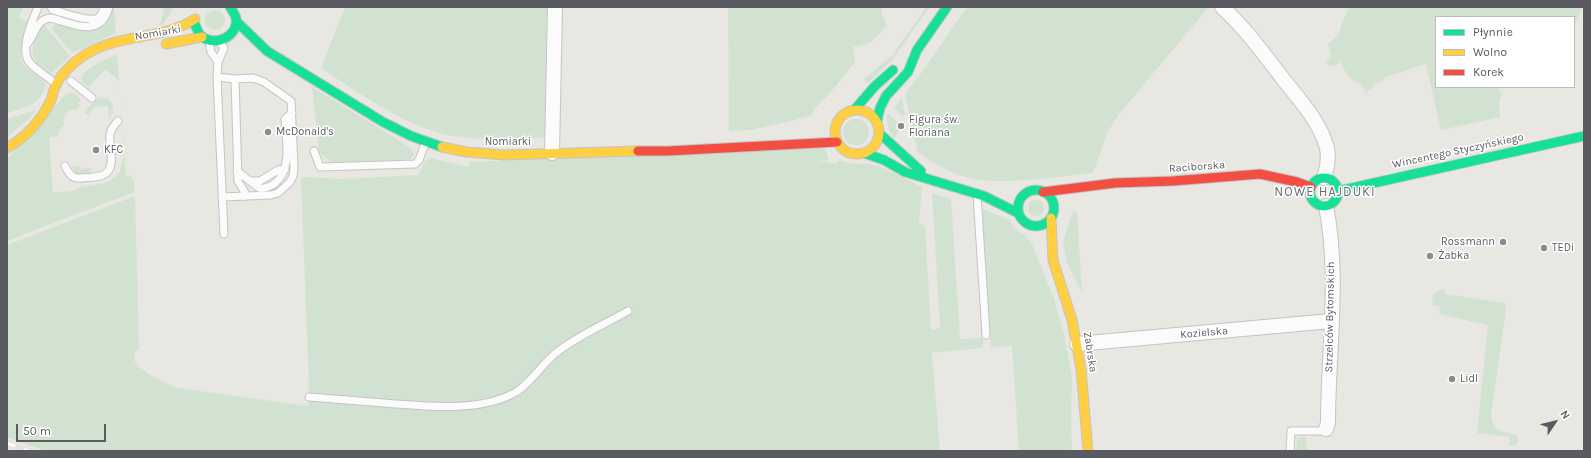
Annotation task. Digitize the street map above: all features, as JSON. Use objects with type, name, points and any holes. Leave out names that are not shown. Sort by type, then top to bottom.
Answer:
[{"type":"main road","points":[[226,41],[232,34],[236,25],[233,11],[230,7]]},
{"type":"main road","points":[[864,154],[876,143],[879,133],[877,121],[880,108],[886,96],[908,72],[917,50],[947,7]]},
{"type":"main road","name":"Nomiarki","points":[[51,100],[57,84],[68,70],[82,57],[93,50],[117,42],[166,33],[178,29],[196,15],[197,29],[205,38]]},
{"type":"main road","name":"Nomiarki","points":[[236,21],[252,35],[267,52],[383,122],[426,142],[454,150],[480,154],[504,155],[748,148],[774,145],[837,142]]},
{"type":"main road","name":"Nomiarki","points":[[155,46],[205,38],[226,41]]},
{"type":"main road","name":"Nomiarki","points":[[253,49],[267,52]]},
{"type":"main road","points":[[855,110],[883,79],[917,50]]},
{"type":"main road","points":[[7,148],[16,143],[30,131],[51,100],[64,90],[74,77]]},
{"type":"main road","points":[[877,121],[865,111],[848,111],[837,121],[834,128],[834,135],[842,149],[849,153],[856,155],[872,155],[905,172],[980,195],[1018,213]]},
{"type":"main road","points":[[825,127],[837,121]]},
{"type":"main road","points":[[879,133],[931,179]]},
{"type":"main road","name":"Nomiarki","points":[[774,145],[804,134]]},
{"type":"main road","name":"Wincentego Styczyńskiego","points":[[1338,191],[1584,136]]},
{"type":"main road","name":"Raciborska","points":[[1043,192],[1115,183],[1173,181],[1260,174],[1297,182],[1311,187]]},
{"type":"main road","points":[[1324,178],[1335,184],[1338,191],[1335,201],[1326,206],[1321,206],[1313,202],[1310,192],[1311,187],[1318,180],[1324,178]]},
{"type":"main road","name":"Raciborska","points":[[1052,215],[1067,199],[1083,188]]},
{"type":"main road","points":[[980,195],[1006,194],[1035,190],[1043,192],[1051,198],[1054,205],[1052,215],[1041,226],[1029,225]]},
{"type":"main road","points":[[1026,192],[1018,203],[1018,213],[1022,220],[1036,233]]},
{"type":"main road","name":"Zabrska","points":[[1052,215],[1053,260],[1072,320],[1077,344],[1081,369],[1088,451]]},
{"type":"main road","name":"Zabrska","points":[[1044,250],[1053,260]]},
{"type":"street","points":[[552,153],[555,7]]},
{"type":"street","points":[[1230,9],[1251,39],[1303,105],[1321,134],[1327,149],[1328,160],[1324,178]]},
{"type":"street","name":"Strzelców Bytomskich","points":[[1326,206],[1332,267],[1328,423],[1326,428]]},
{"type":"street","name":"Kozielska","points":[[1077,344],[1331,321]]},
{"type":"lane","points":[[57,84],[31,64],[27,56],[28,35],[39,7],[51,18],[90,28],[102,22],[106,17],[109,7]]},
{"type":"lane","points":[[50,7],[53,10],[90,20],[98,18],[104,7]]},
{"type":"lane","points":[[28,43],[33,36],[37,25],[40,22],[51,18]]},
{"type":"lane","points":[[205,38],[211,52],[218,62]]},
{"type":"lane","points":[[224,234],[217,78],[218,62],[226,41]]},
{"type":"lane","points":[[74,77],[92,98]]},
{"type":"lane","points":[[217,78],[253,78],[264,82],[291,101],[292,113],[294,176],[290,182],[278,193],[271,195],[222,197]]},
{"type":"lane","points":[[234,79],[238,181],[247,196]]},
{"type":"lane","points":[[237,171],[259,188],[268,187],[282,176],[287,163],[285,119],[292,113]]},
{"type":"lane","points":[[65,166],[71,176],[78,178],[99,176],[106,173],[111,166],[110,134],[112,127],[118,121]]},
{"type":"lane","points":[[314,151],[320,167],[415,164],[420,160],[426,142]]},
{"type":"lane","points":[[980,195],[986,335]]},
{"type":"lane","points":[[309,397],[419,406],[458,406],[488,403],[504,398],[518,391],[556,352],[628,311]]},
{"type":"lane","points":[[1290,451],[1291,431],[1320,431],[1326,428]]},
{"type":"green space","points":[[7,7],[23,7],[19,18],[29,22],[21,46],[22,58],[28,69],[46,84],[40,97],[36,101],[26,107],[7,113]]},
{"type":"green space","points":[[112,7],[114,7],[116,33],[72,53],[52,29],[55,23],[82,30],[90,31],[96,29],[102,25]]},
{"type":"green space","points":[[164,7],[174,7],[163,24],[160,26]]},
{"type":"green space","points":[[345,7],[550,7],[548,136],[541,138],[510,139],[479,139],[459,137],[422,127],[369,100],[321,68]]},
{"type":"green space","points":[[728,7],[882,7],[882,14],[887,26],[870,43],[853,47],[855,62],[831,92],[814,109],[811,116],[751,130],[729,131]]},
{"type":"green space","points":[[926,7],[930,7],[892,60],[867,84],[864,79],[892,56]]},
{"type":"green space","points":[[967,7],[1205,7],[1207,9],[1119,114],[1107,133],[1093,173],[1044,179],[992,181],[956,174],[918,153],[905,94]]},
{"type":"green space","points":[[1350,7],[1582,7],[1575,24],[1575,16],[1435,16],[1435,88],[1498,88],[1502,94],[1499,101],[1500,117],[1441,130],[1426,64],[1385,77],[1381,82],[1375,83],[1371,89],[1366,92],[1363,86],[1348,76],[1340,62],[1335,66],[1330,66],[1326,62],[1331,55],[1328,44],[1339,34],[1342,22]]},
{"type":"green space","points":[[215,10],[222,13],[225,20],[222,27],[215,30],[208,27],[205,20],[208,13]]},
{"type":"green space","points":[[46,22],[45,26],[70,56],[52,73],[37,63],[33,54],[35,37],[39,29]]},
{"type":"green space","points":[[117,55],[119,81],[105,69],[89,87],[83,82],[82,77],[85,72],[98,63]]},
{"type":"green space","points":[[312,87],[411,148],[414,156],[410,159],[333,164],[319,152]]},
{"type":"green space","points":[[73,93],[80,99],[81,101],[78,103],[80,105],[77,109],[70,110],[63,118],[64,125],[59,130],[58,136],[49,137],[53,192],[74,191],[80,187],[106,183],[116,177],[120,171],[124,156],[120,93],[126,177],[131,175],[134,181],[134,192],[7,241],[7,159],[66,94]]},
{"type":"green space","points":[[102,97],[108,99],[112,105],[113,113],[109,119],[108,106],[95,107],[88,115],[84,112],[94,101]]},
{"type":"green space","points":[[902,98],[905,115],[903,116],[894,108]]},
{"type":"green space","points":[[36,110],[30,118],[7,137],[7,119]]},
{"type":"green space","points":[[887,113],[900,124],[901,128],[894,138],[888,127]]},
{"type":"green space","points":[[856,119],[865,123],[869,132],[865,141],[856,145],[847,141],[843,132],[847,123]]},
{"type":"green space","points":[[823,147],[828,156],[828,160],[819,160],[835,164],[840,160],[848,163],[874,165],[922,187],[919,222],[925,227],[931,330],[940,328],[932,193],[951,199],[960,339],[983,338],[983,348],[932,353],[940,451],[45,451],[7,437],[7,245],[135,196],[139,348],[134,356],[138,366],[151,375],[178,388],[308,406],[309,385],[301,180],[304,177],[342,179],[418,175],[425,161],[430,158],[469,167],[470,162]]},
{"type":"green space","points":[[72,166],[80,166],[81,169],[91,168],[91,174],[76,175]]},
{"type":"green space","points":[[1033,200],[1039,200],[1044,205],[1042,214],[1039,216],[1033,216],[1028,211],[1028,205]]},
{"type":"green space","points":[[981,208],[1009,220],[1016,230],[1025,236],[1032,244],[1054,299],[1064,334],[1072,377],[1072,451],[1019,451],[1012,346],[991,347]]},
{"type":"green space","points":[[1074,211],[1077,213],[1082,292],[1067,263],[1063,243],[1072,212]]},
{"type":"green space","points":[[1441,290],[1445,290],[1445,294],[1505,303],[1506,310],[1491,416],[1496,428],[1502,432],[1514,434],[1518,437],[1517,444],[1509,446],[1510,437],[1477,433],[1488,325],[1439,314],[1440,306],[1432,305],[1433,294]]},
{"type":"green space","points":[[1301,437],[1306,437],[1307,451],[1296,451],[1297,440]]},
{"type":"railway","points":[[7,443],[28,451]]},
{"type":"traffic: fast","points":[[195,25],[200,35],[207,39],[213,41],[225,38],[234,30],[236,24],[236,17],[230,7]]},
{"type":"traffic: fast","points":[[877,121],[880,108],[886,96],[908,72],[917,50],[947,7]]},
{"type":"traffic: fast","points":[[236,21],[267,51],[383,122],[411,136],[442,147]]},
{"type":"traffic: fast","points":[[855,109],[875,86],[893,70]]},
{"type":"traffic: fast","points":[[879,133],[921,171]]},
{"type":"traffic: fast","points":[[1338,191],[1584,136]]},
{"type":"traffic: fast","points":[[864,153],[884,160],[905,172],[984,196],[1018,213]]},
{"type":"traffic: fast","points":[[1324,178],[1334,182],[1338,192],[1334,202],[1324,206],[1314,202],[1310,192],[1314,182],[1324,178]]},
{"type":"traffic: fast","points":[[1040,190],[1049,195],[1053,201],[1054,208],[1053,215],[1049,221],[1040,226],[1032,226],[1023,221],[1019,215],[1018,204],[1023,195],[1029,191],[1040,190]]},
{"type":"traffic: slow","points":[[7,148],[26,134],[42,116],[52,98],[58,81],[71,65],[83,56],[110,44],[168,31],[195,19]]},
{"type":"traffic: slow","points":[[166,44],[202,37]]},
{"type":"traffic: slow","points":[[853,110],[861,110],[866,111],[873,116],[878,123],[879,132],[878,141],[873,148],[866,153],[853,154],[845,151],[838,144],[835,136],[835,128],[838,120],[845,113],[853,110]]},
{"type":"traffic: slow","points":[[442,147],[467,152],[504,155],[638,151]]},
{"type":"traffic: slow","points":[[1051,218],[1053,260],[1072,320],[1081,369],[1088,451]]},
{"type":"traffic: jam","points":[[638,151],[668,151],[837,142]]},
{"type":"traffic: jam","points":[[1043,192],[1115,183],[1173,181],[1260,174],[1297,182],[1311,187]]},
{"type":"place","name":"Figura św. Floriana","points":[[901,126]]},
{"type":"place","name":"McDonald's","points":[[268,132]]},
{"type":"place","name":"KFC","points":[[96,150]]},
{"type":"place","name":"Rossmann","points":[[1503,242]]},
{"type":"place","name":"TEDi","points":[[1544,248]]},
{"type":"place","name":"Żabka","points":[[1430,256]]},
{"type":"place","name":"Lidl","points":[[1452,379]]},
{"type":"district","name":"NOWE HAJDUKI","points":[[1325,192]]}]
